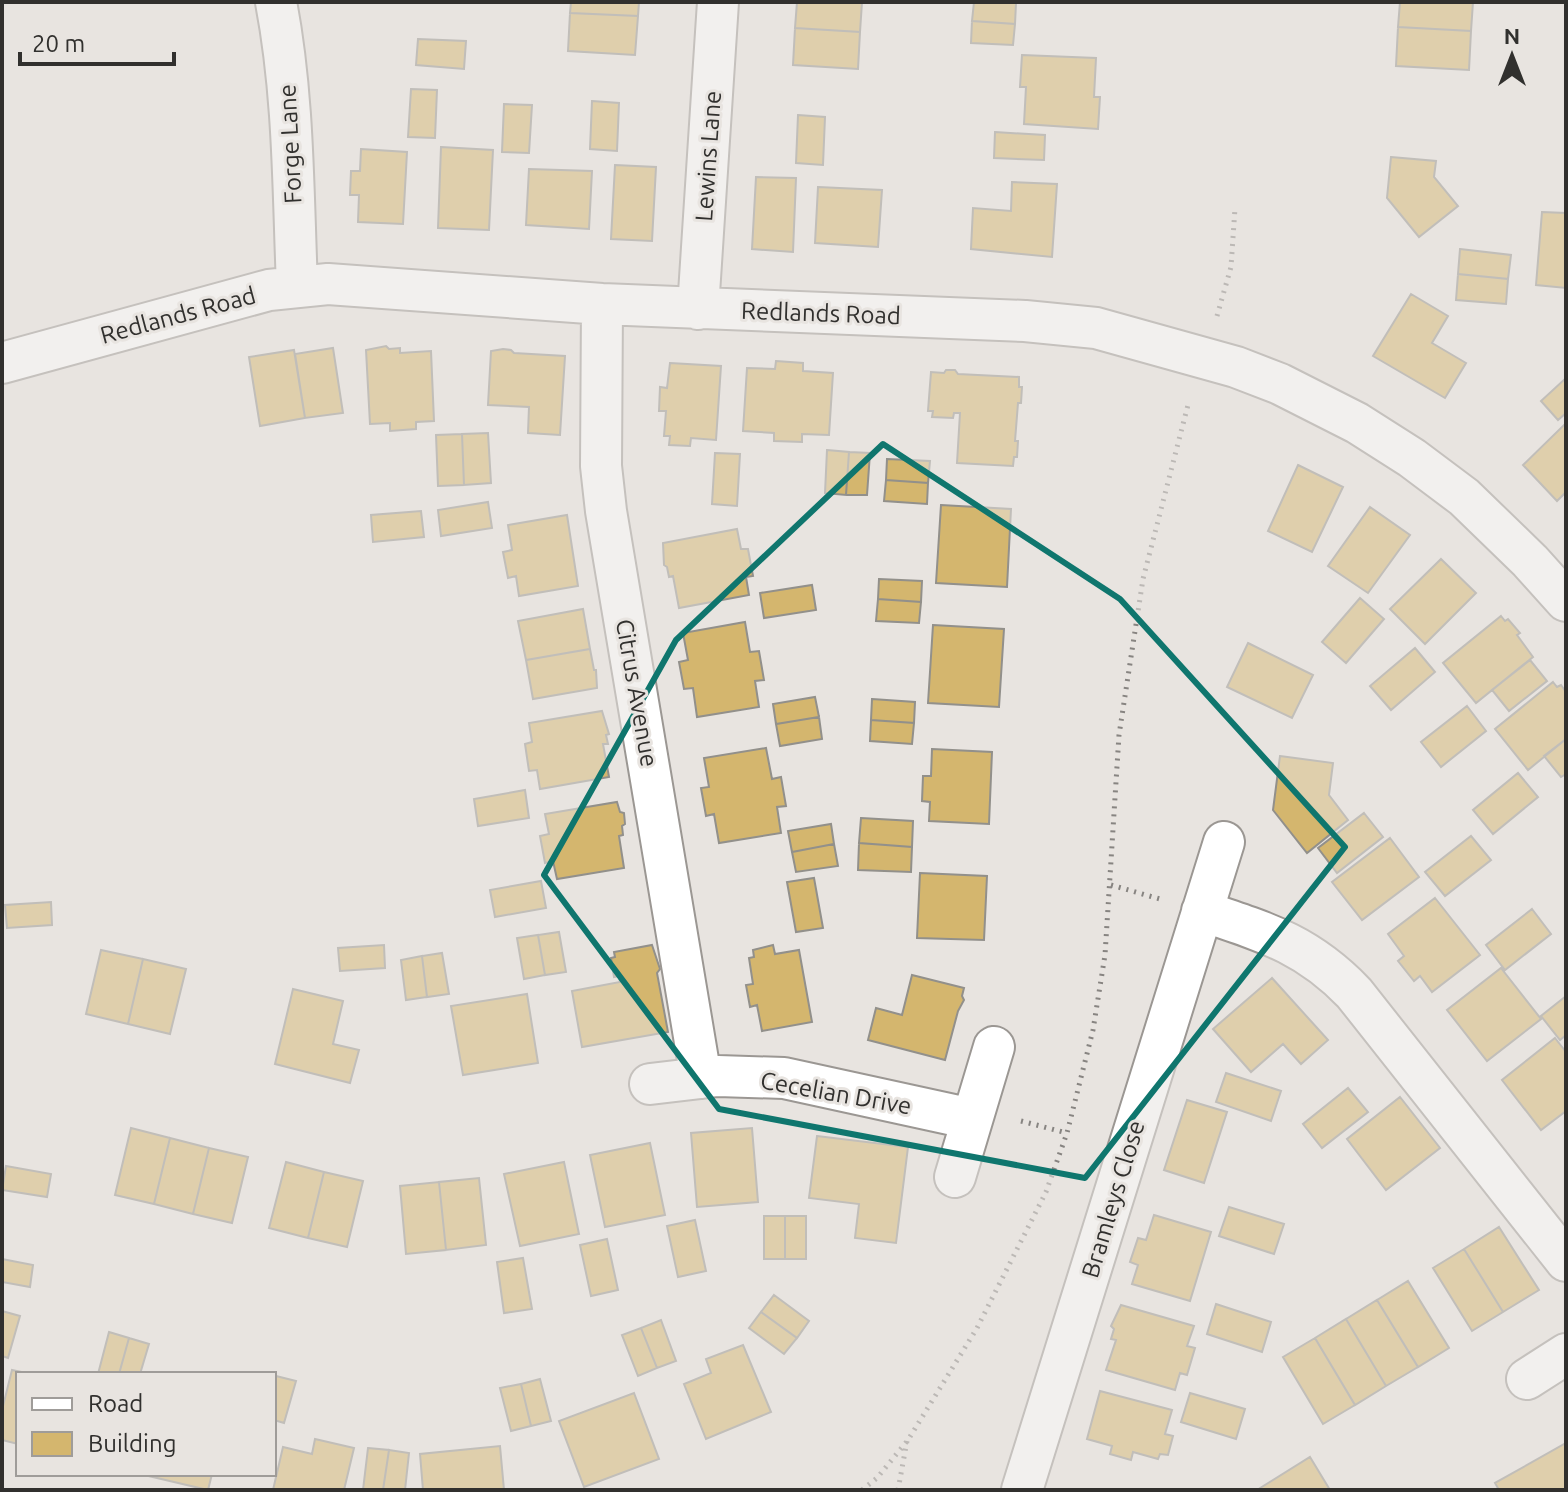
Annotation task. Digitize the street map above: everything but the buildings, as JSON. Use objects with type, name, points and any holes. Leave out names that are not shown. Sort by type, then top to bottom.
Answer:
[{"type":"street","name":"Forge Lane","points":[[276,2],[285,54],[291,123],[297,286]]},
{"type":"street","name":"Lewins Lane","points":[[698,309],[718,2]]},
{"type":"street","name":"Redlands Road","points":[[2,363],[269,290],[328,284],[602,304],[882,314],[1046,322],[1096,328],[1259,375],[1319,403],[1412,458],[1476,508],[1566,601]]},
{"type":"street","name":"Citrus Avenue","points":[[602,304],[601,466],[606,511],[701,1078]]},
{"type":"street","name":"Bramleys Close","points":[[1027,1489],[1224,842]]},
{"type":"street","points":[[1202,911],[1275,937],[1319,960],[1336,975],[1354,993],[1566,1261]]},
{"type":"street","points":[[955,1177],[994,1047]]},
{"type":"street","name":"Cecelian Drive","points":[[650,1084],[701,1078],[784,1078],[972,1119]]},
{"type":"street","points":[[1527,1379],[1566,1354]]},
{"type":"path","points":[[862,1490],[877,1478],[908,1440],[1000,1287],[1046,1192],[1067,1133],[1093,1030],[1105,955],[1119,735],[1143,579],[1173,458],[1231,267],[1235,208]]},
{"type":"path","points":[[898,1490],[908,1440]]},
{"type":"highlighted area","points":[[883,444],[1120,599],[1345,847],[1085,1178],[719,1109],[544,875],[676,640]]}]
